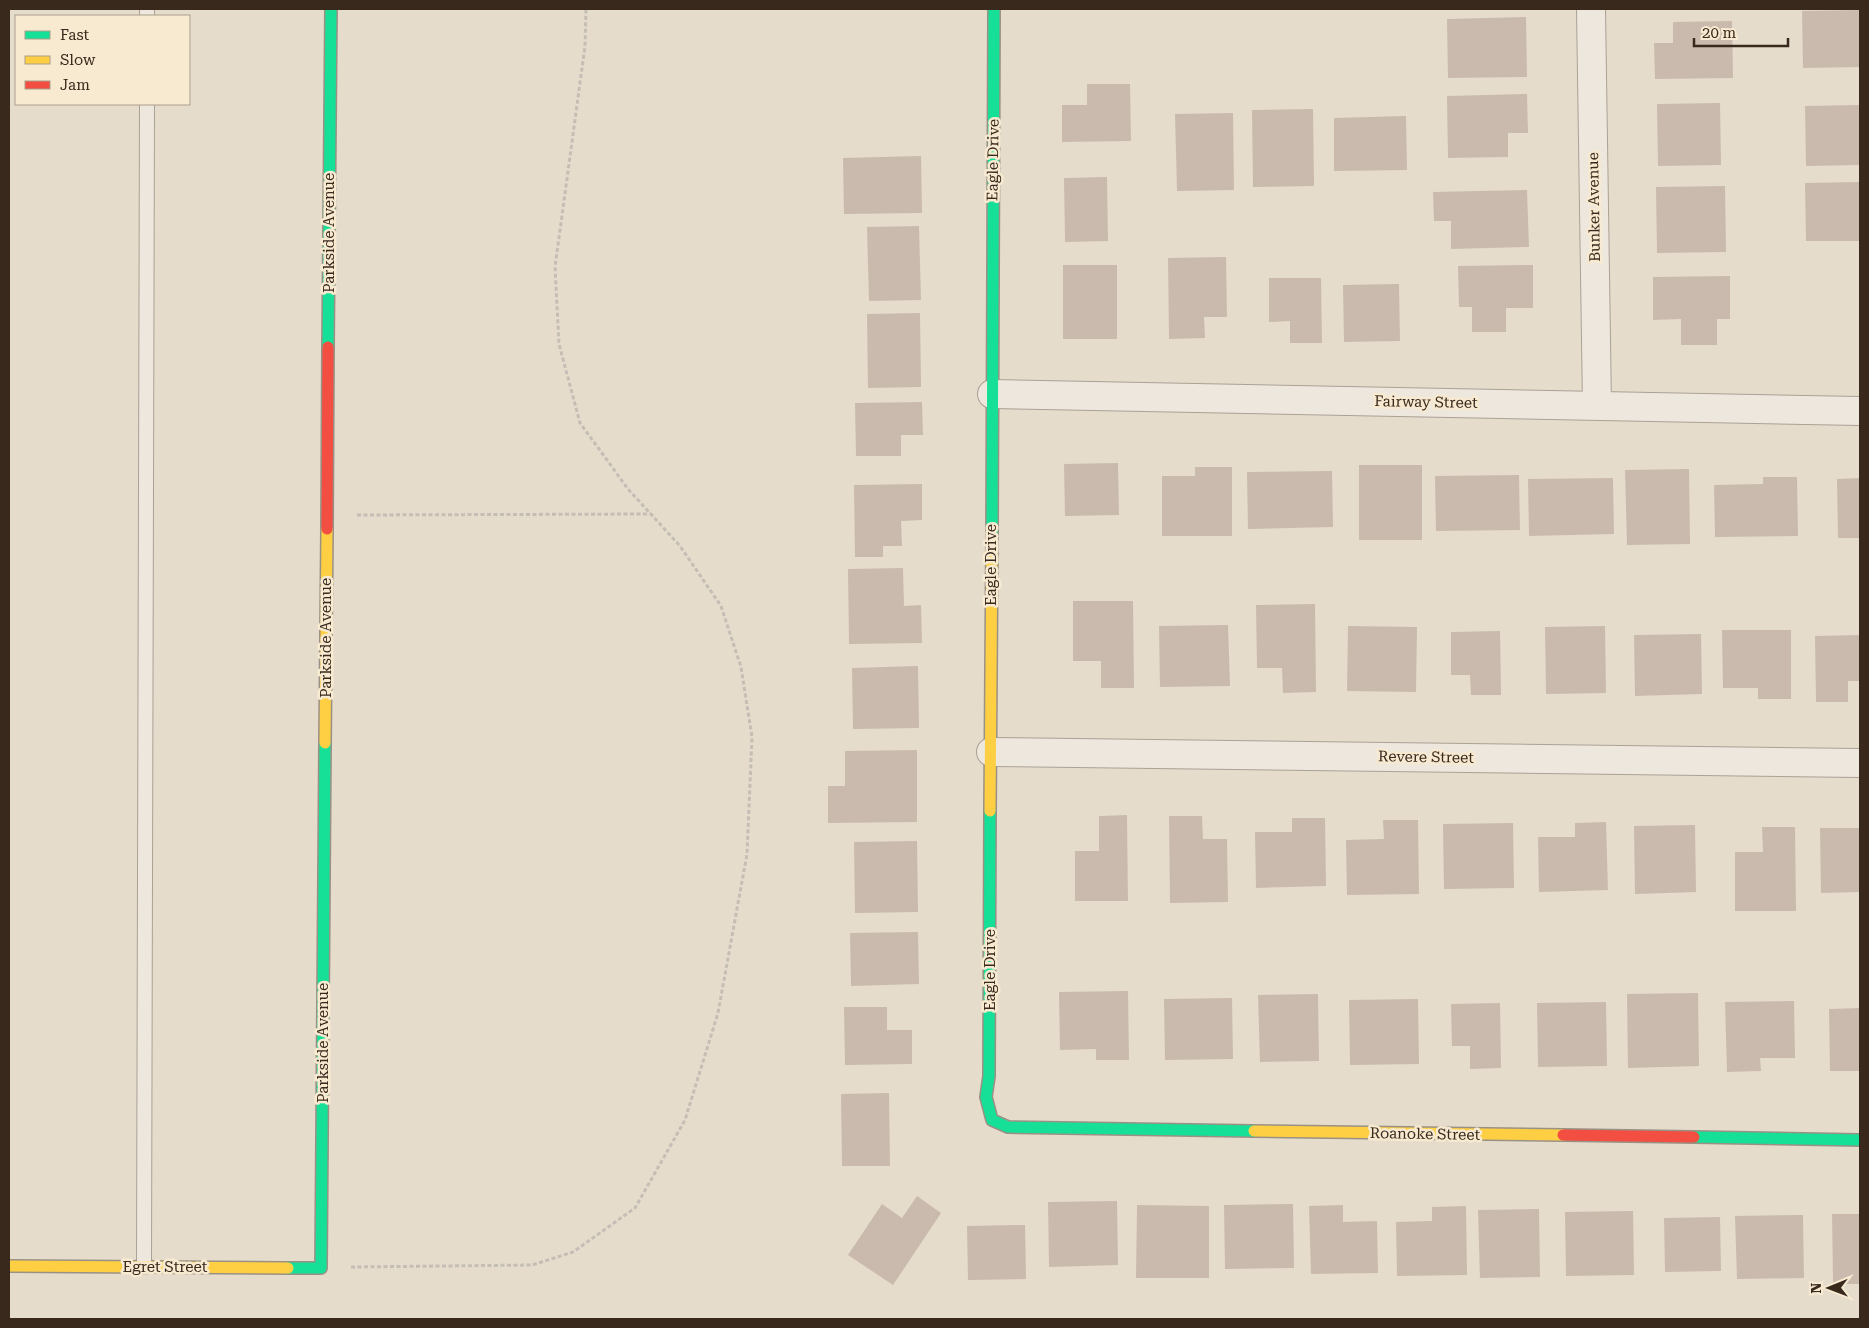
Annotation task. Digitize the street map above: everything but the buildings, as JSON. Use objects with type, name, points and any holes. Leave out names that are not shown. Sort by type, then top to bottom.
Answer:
[{"type":"street","name":"Parkside Avenue","points":[[321,1268],[331,9]]},
{"type":"street","name":"Eagle Drive","points":[[992,1120],[986,1097],[989,1076],[994,9]]},
{"type":"street","name":"Bunker Avenue","points":[[1591,9],[1596,406]]},
{"type":"street","name":"Fairway Street","points":[[992,394],[1860,411]]},
{"type":"street","name":"Revere Street","points":[[991,752],[1860,763]]},
{"type":"street","name":"Roanoke Street","points":[[992,1120],[1008,1127],[1860,1140]]},
{"type":"street","name":"Egret Street","points":[[9,1266],[321,1268]]},
{"type":"lane","points":[[144,1266],[147,105]]},
{"type":"path","points":[[321,1268],[532,1264],[573,1252],[635,1208],[685,1120],[718,1012],[747,854],[752,738],[741,667],[720,606],[680,546],[628,489],[580,423],[559,344],[556,267],[585,46],[586,9]]},
{"type":"path","points":[[327,515],[651,514]]},
{"type":"traffic: fast","points":[[328,347],[331,9]]},
{"type":"traffic: fast","points":[[992,536],[994,9]]},
{"type":"traffic: fast","points":[[288,1268],[321,1268],[325,743]]},
{"type":"traffic: fast","points":[[990,811],[989,1076],[986,1097],[992,1120],[1008,1127],[1254,1131]]},
{"type":"traffic: fast","points":[[1694,1137],[1860,1140]]},
{"type":"traffic: slow","points":[[325,743],[327,529]]},
{"type":"traffic: slow","points":[[990,811],[992,536]]},
{"type":"traffic: slow","points":[[1254,1131],[1563,1135]]},
{"type":"traffic: slow","points":[[9,1266],[288,1268]]},
{"type":"traffic: jam","points":[[327,529],[328,347]]},
{"type":"traffic: jam","points":[[1563,1135],[1694,1137]]}]
